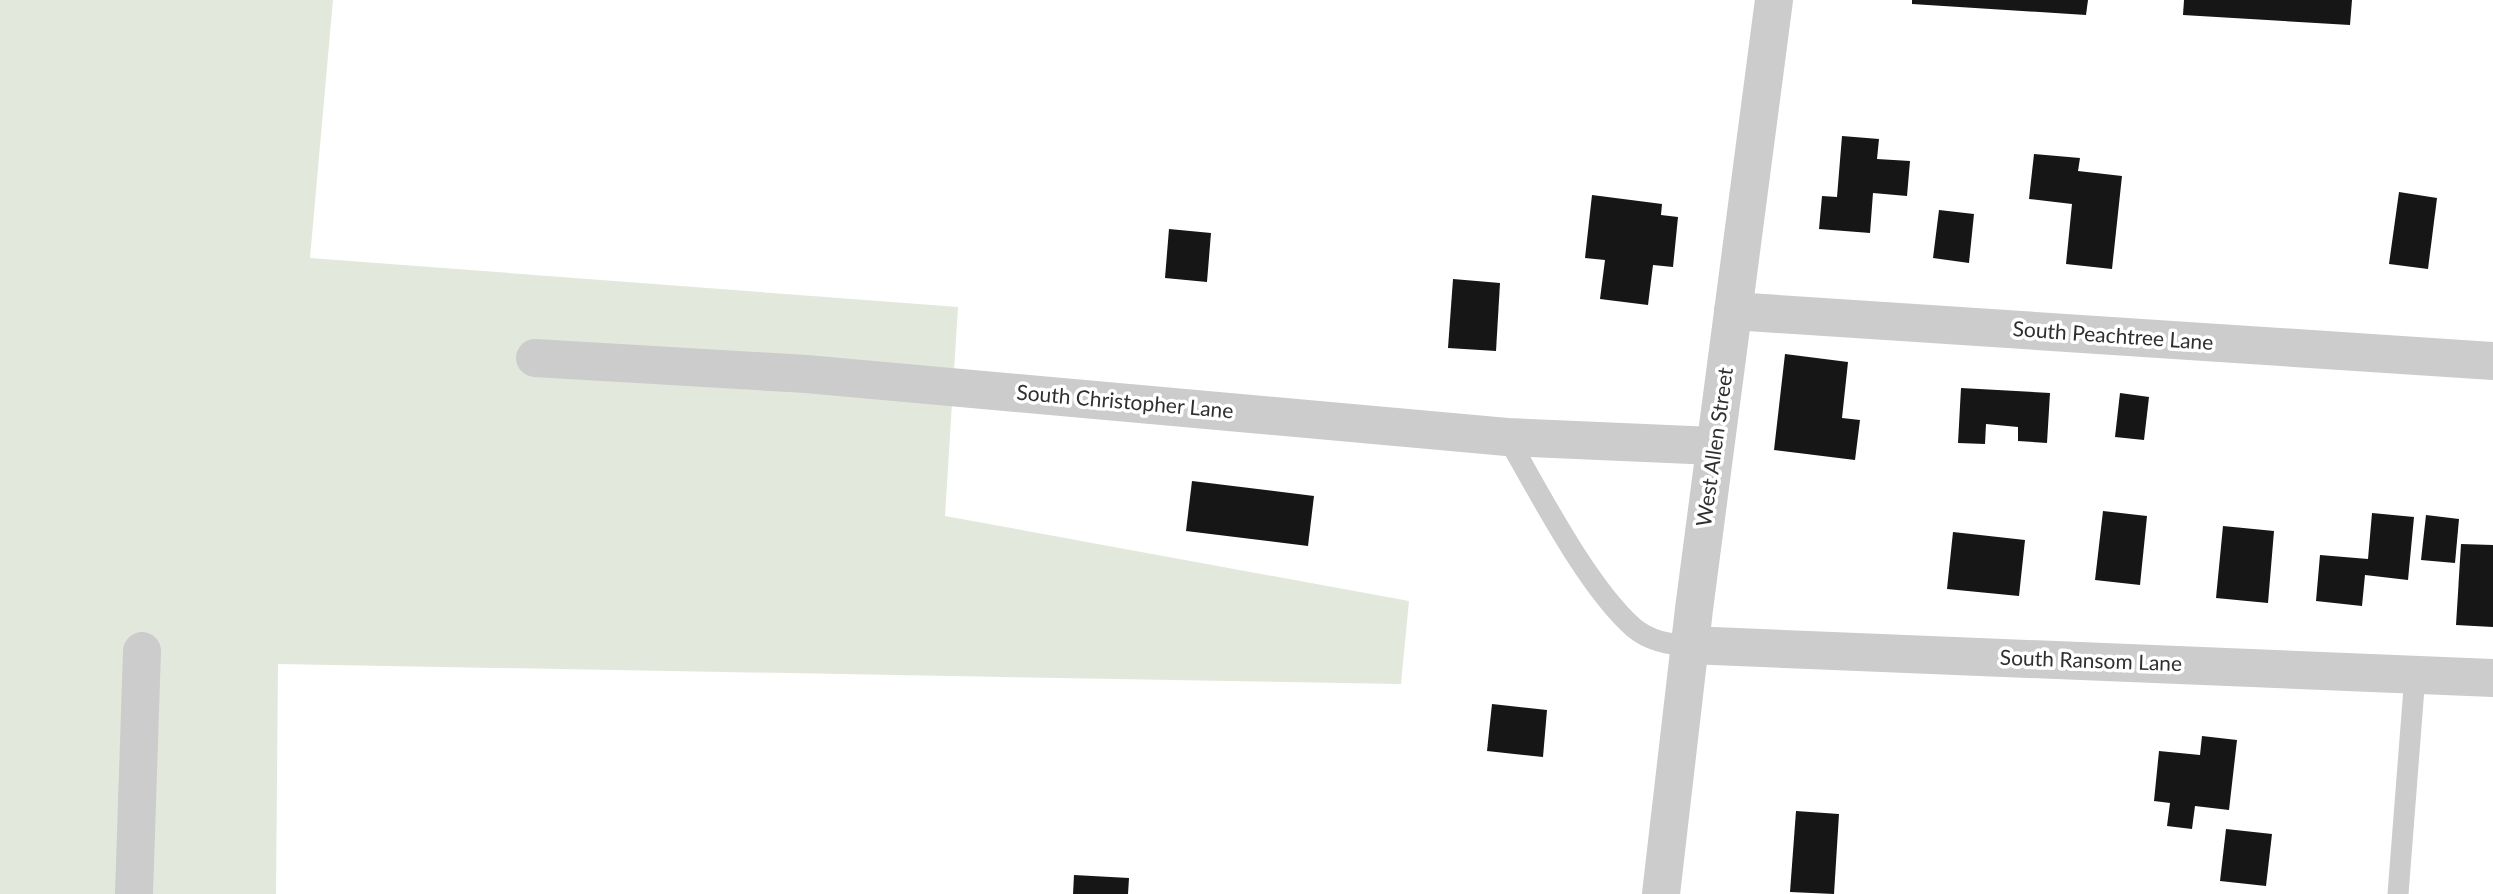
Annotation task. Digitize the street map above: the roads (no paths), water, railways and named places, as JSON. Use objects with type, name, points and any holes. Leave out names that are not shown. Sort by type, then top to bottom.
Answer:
[{"type":"street","name":"West Allen Street","points":[[1661,894],[1714,446],[1774,0]]},
{"type":"street","name":"South Peachtree Lane","points":[[1733,311],[2493,361]]},
{"type":"street","name":"South Christopher Lane","points":[[535,358],[806,374],[1507,437],[1714,446]]},
{"type":"street","name":"South Ransom Lane","points":[[1689,645],[2493,678]]},
{"type":"street","points":[[134,894],[142,651]]},
{"type":"lane","points":[[1507,437],[1572,547],[1604,592],[1634,627],[1661,642],[1689,645]]},
{"type":"lane","points":[[2398,894],[2415,675]]}]
